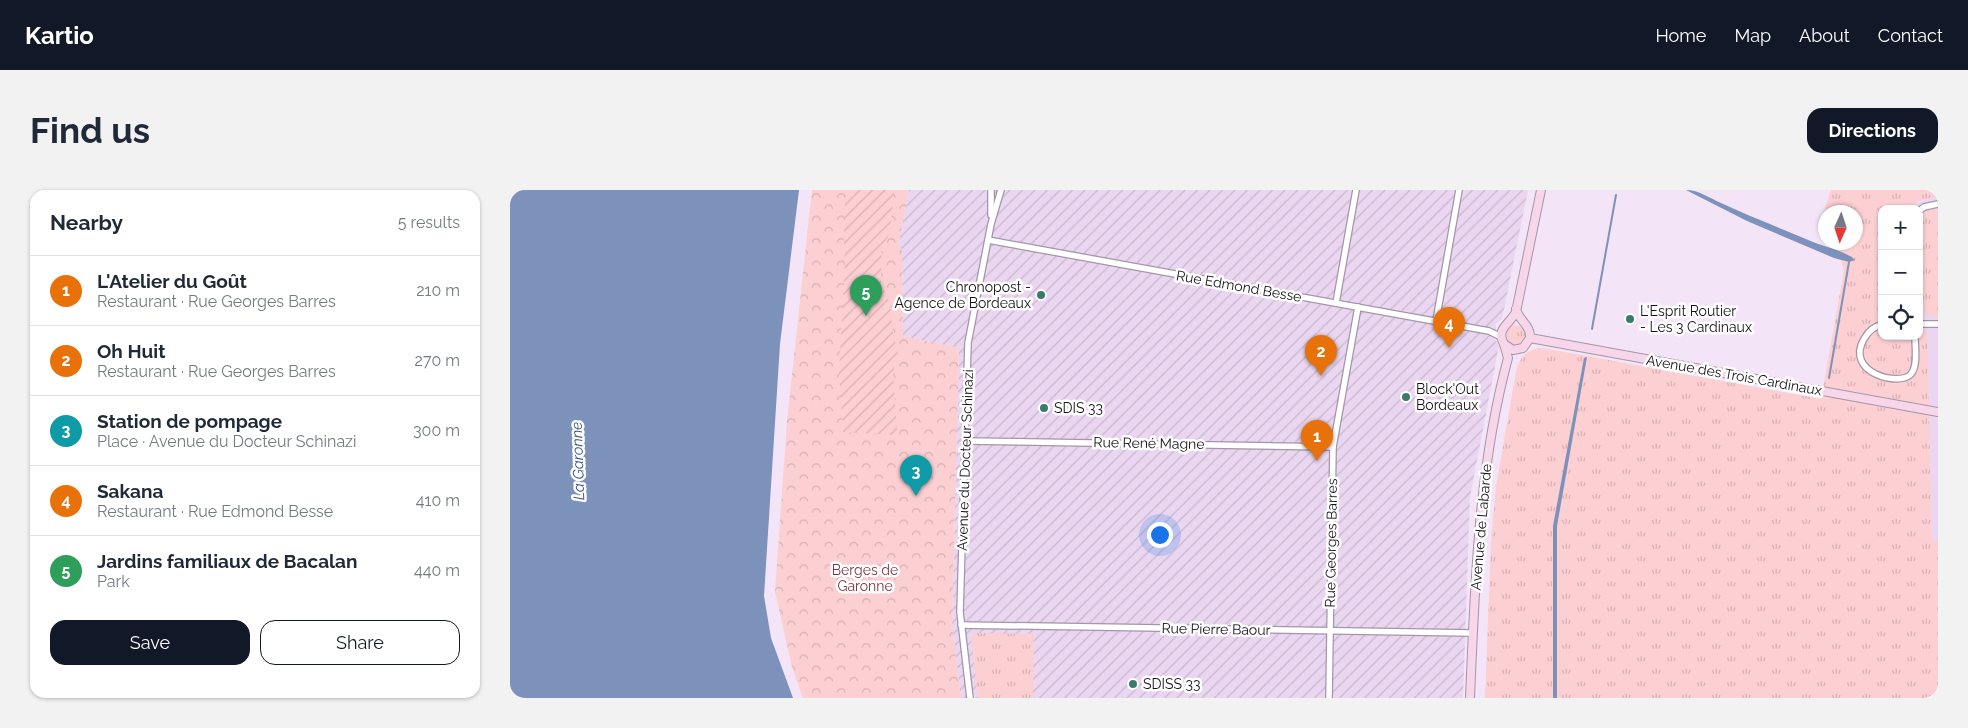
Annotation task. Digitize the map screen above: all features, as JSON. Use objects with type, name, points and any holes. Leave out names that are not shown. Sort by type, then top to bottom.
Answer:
[{"type":"main road","points":[[1517,350],[1510,349],[1502,341],[1506,324],[1516,309],[1541,190]]},
{"type":"main road","points":[[1508,358],[1517,350],[1526,346],[1530,338],[1528,327],[1518,316],[1516,309]]},
{"type":"main road","points":[[1506,324],[1516,320],[1523,322]]},
{"type":"main road","name":"Avenue des Trois Cardinaux","points":[[1530,338],[1938,412]]},
{"type":"main road","name":"Avenue de Labarde","points":[[1470,698],[1472,633],[1482,493],[1508,358],[1502,341]]},
{"type":"street","name":"Avenue du Docteur Schinazi","points":[[991,190],[991,224]]},
{"type":"street","name":"Avenue du Docteur Schinazi","points":[[970,698],[961,625],[968,343],[991,224],[1001,190]]},
{"type":"street","points":[[1336,303],[1356,190]]},
{"type":"street","points":[[1436,321],[1459,190]]},
{"type":"street","points":[[1923,207],[1938,204]]},
{"type":"street","name":"Rue Edmond Besse","points":[[988,240],[1489,331],[1502,341]]},
{"type":"street","name":"Rue Georges Barres","points":[[1328,698],[1333,447],[1358,307]]},
{"type":"street","points":[[1489,331],[1506,324]]},
{"type":"street","points":[[1923,324],[1938,324]]},
{"type":"street","points":[[1878,327],[1864,338],[1860,348],[1859,359],[1866,369],[1878,374],[1892,378],[1903,378],[1910,375],[1914,368],[1915,340]]},
{"type":"street","name":"Rue René Magne","points":[[966,441],[1333,447]]},
{"type":"street","name":"Rue Pierre Baour","points":[[961,625],[1472,633]]},
{"type":"shaded area","points":[[909,190],[1528,190],[1502,319],[1496,323],[1495,340],[1499,345],[1470,497],[1463,698],[961,698],[952,625],[959,348],[903,336],[902,250],[898,246]]},
{"type":"shaded area","points":[[1938,197],[1938,541],[1932,541],[1926,331],[1923,331],[1923,205],[1914,205],[1925,199]]},
{"type":"green space","name":"Berges de Garonne","points":[[812,190],[909,190],[898,246],[902,250],[903,336],[959,348],[952,625],[961,698],[803,698],[792,667],[775,592],[787,421]]},
{"type":"green space","points":[[848,190],[894,190],[890,233],[882,247],[881,284],[890,304],[893,333],[898,354],[893,373],[896,435],[843,432],[839,371],[845,261],[845,201]]},
{"type":"green space","points":[[1831,190],[1938,190],[1938,197],[1920,201],[1915,205],[1878,205],[1878,340],[1923,340],[1923,331],[1927,331],[1932,541],[1938,541],[1938,698],[1485,698],[1491,542],[1496,486],[1517,366],[1522,358],[1527,352],[1543,348],[1821,399],[1844,271],[1838,250],[1863,250],[1863,205],[1826,205]]},
{"type":"green space","points":[[1927,210],[1938,210],[1938,317],[1932,317],[1923,311],[1923,214]]},
{"type":"green space","points":[[1516,325],[1523,328],[1526,335],[1523,342],[1516,345],[1509,342],[1506,335],[1509,328]]},
{"type":"green space","points":[[975,633],[1034,634],[1033,698],[978,698],[971,638]]},
{"type":"water","name":"La Garonne","points":[[510,190],[799,190],[780,344],[764,596],[771,638],[793,698],[510,698]]},
{"type":"water","points":[[1686,190],[1700,193],[1818,244],[1818,250],[1836,250],[1855,260],[1849,262],[1834,258],[1747,221]]},
{"type":"water","points":[[1587,357],[1557,526],[1557,698],[1553,698],[1553,526],[1584,358]]},
{"type":"waterway","points":[[1592,329],[1616,195]]},
{"type":"waterway","points":[[1829,378],[1849,262]]},
{"type":"place","name":"Chronopost - Agence de Bordeaux","points":[[1041,295]]},
{"type":"place","name":"Jardins familiaux de Bacalan","points":[[866,316]]},
{"type":"place","name":"L'Esprit Routier - Les 3 Cardinaux","points":[[1630,319]]},
{"type":"place","name":"Sakana","points":[[1449,348]]},
{"type":"place","name":"Oh Huit","points":[[1321,376]]},
{"type":"place","name":"Block'Out Bordeaux","points":[[1406,397]]},
{"type":"place","name":"SDIS 33","points":[[1044,408]]},
{"type":"place","name":"L'Atelier du Goût","points":[[1317,461]]},
{"type":"place","name":"Station de pompage","points":[[916,496]]},
{"type":"place","name":"SDISS 33","points":[[1133,684]]}]
